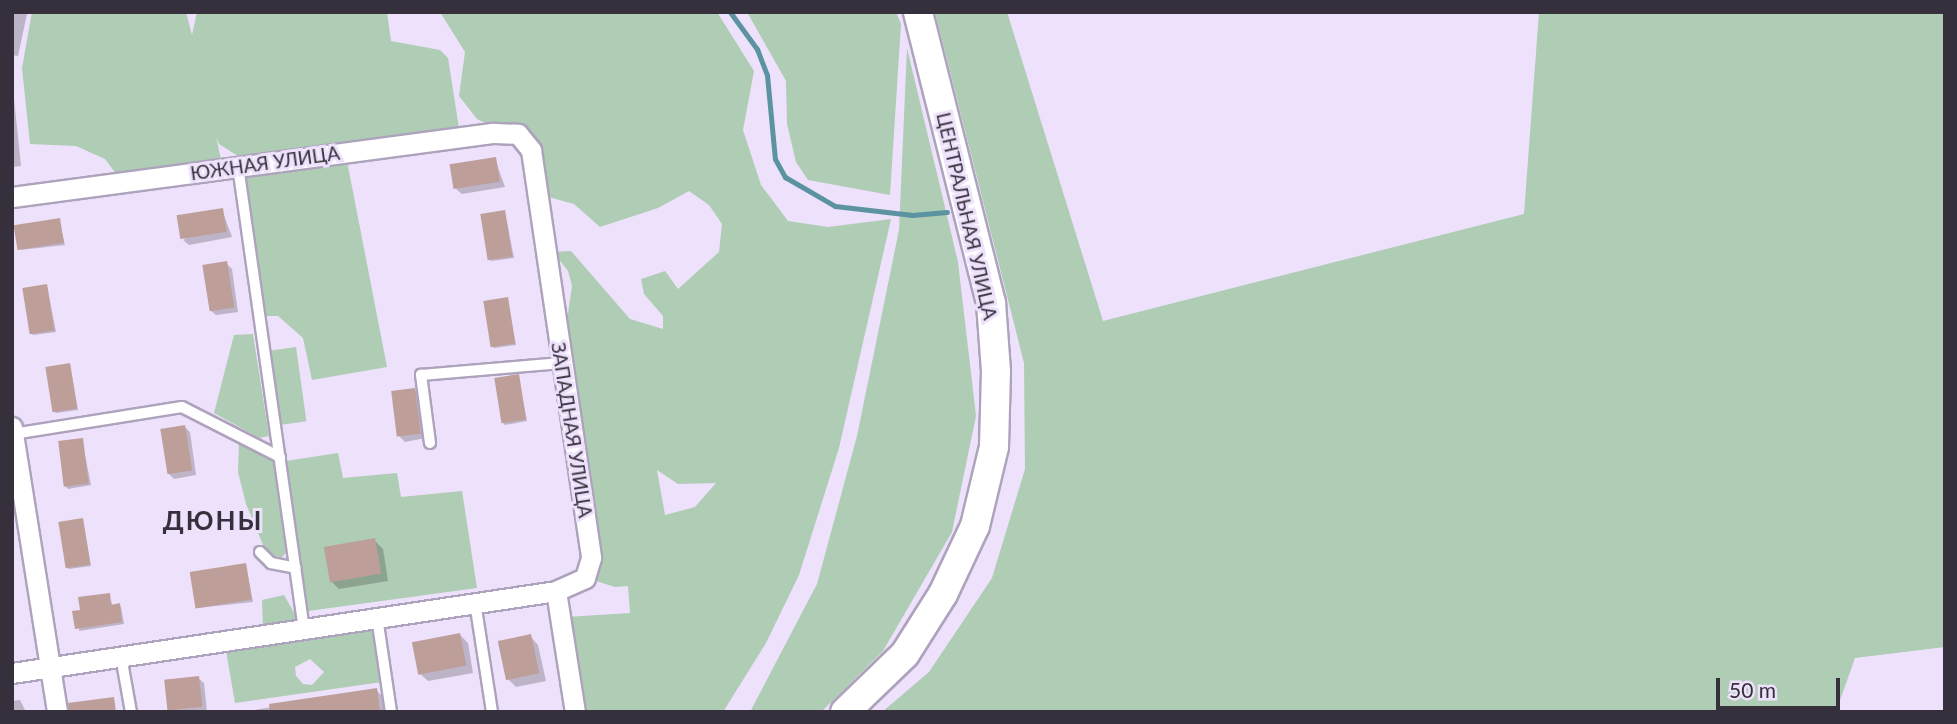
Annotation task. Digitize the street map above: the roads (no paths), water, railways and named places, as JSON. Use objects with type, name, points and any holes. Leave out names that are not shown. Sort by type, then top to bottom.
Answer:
[{"type":"main road","name":"ЦЕНТРАЛЬНАЯ УЛИЦА","points":[[845,712],[905,654],[943,594],[975,527],[994,447],[996,371],[991,303],[918,12]]},
{"type":"street","name":"ЮЖНАЯ УЛИЦА","points":[[12,197],[494,133],[517,134]]},
{"type":"street","name":"ЗАПАДНАЯ УЛИЦА","points":[[517,134],[531,150],[591,558],[585,578],[556,591]]},
{"type":"street","points":[[13,430],[57,712]]},
{"type":"street","points":[[12,673],[556,591],[575,712]]},
{"type":"lane","points":[[238,166],[304,628]]},
{"type":"lane","points":[[430,443],[421,375],[561,363]]},
{"type":"lane","points":[[13,430],[182,407],[279,457]]},
{"type":"lane","points":[[260,552],[271,563],[296,568]]},
{"type":"lane","points":[[475,602],[492,712]]},
{"type":"lane","points":[[377,617],[391,712]]},
{"type":"lane","points":[[121,656],[131,712]]},
{"type":"waterway","points":[[730,12],[757,49],[767,75],[775,159],[785,177],[835,206],[912,215],[947,212]]},
{"type":"district","name":"ДЮНЫ","points":[[213,521]]}]
